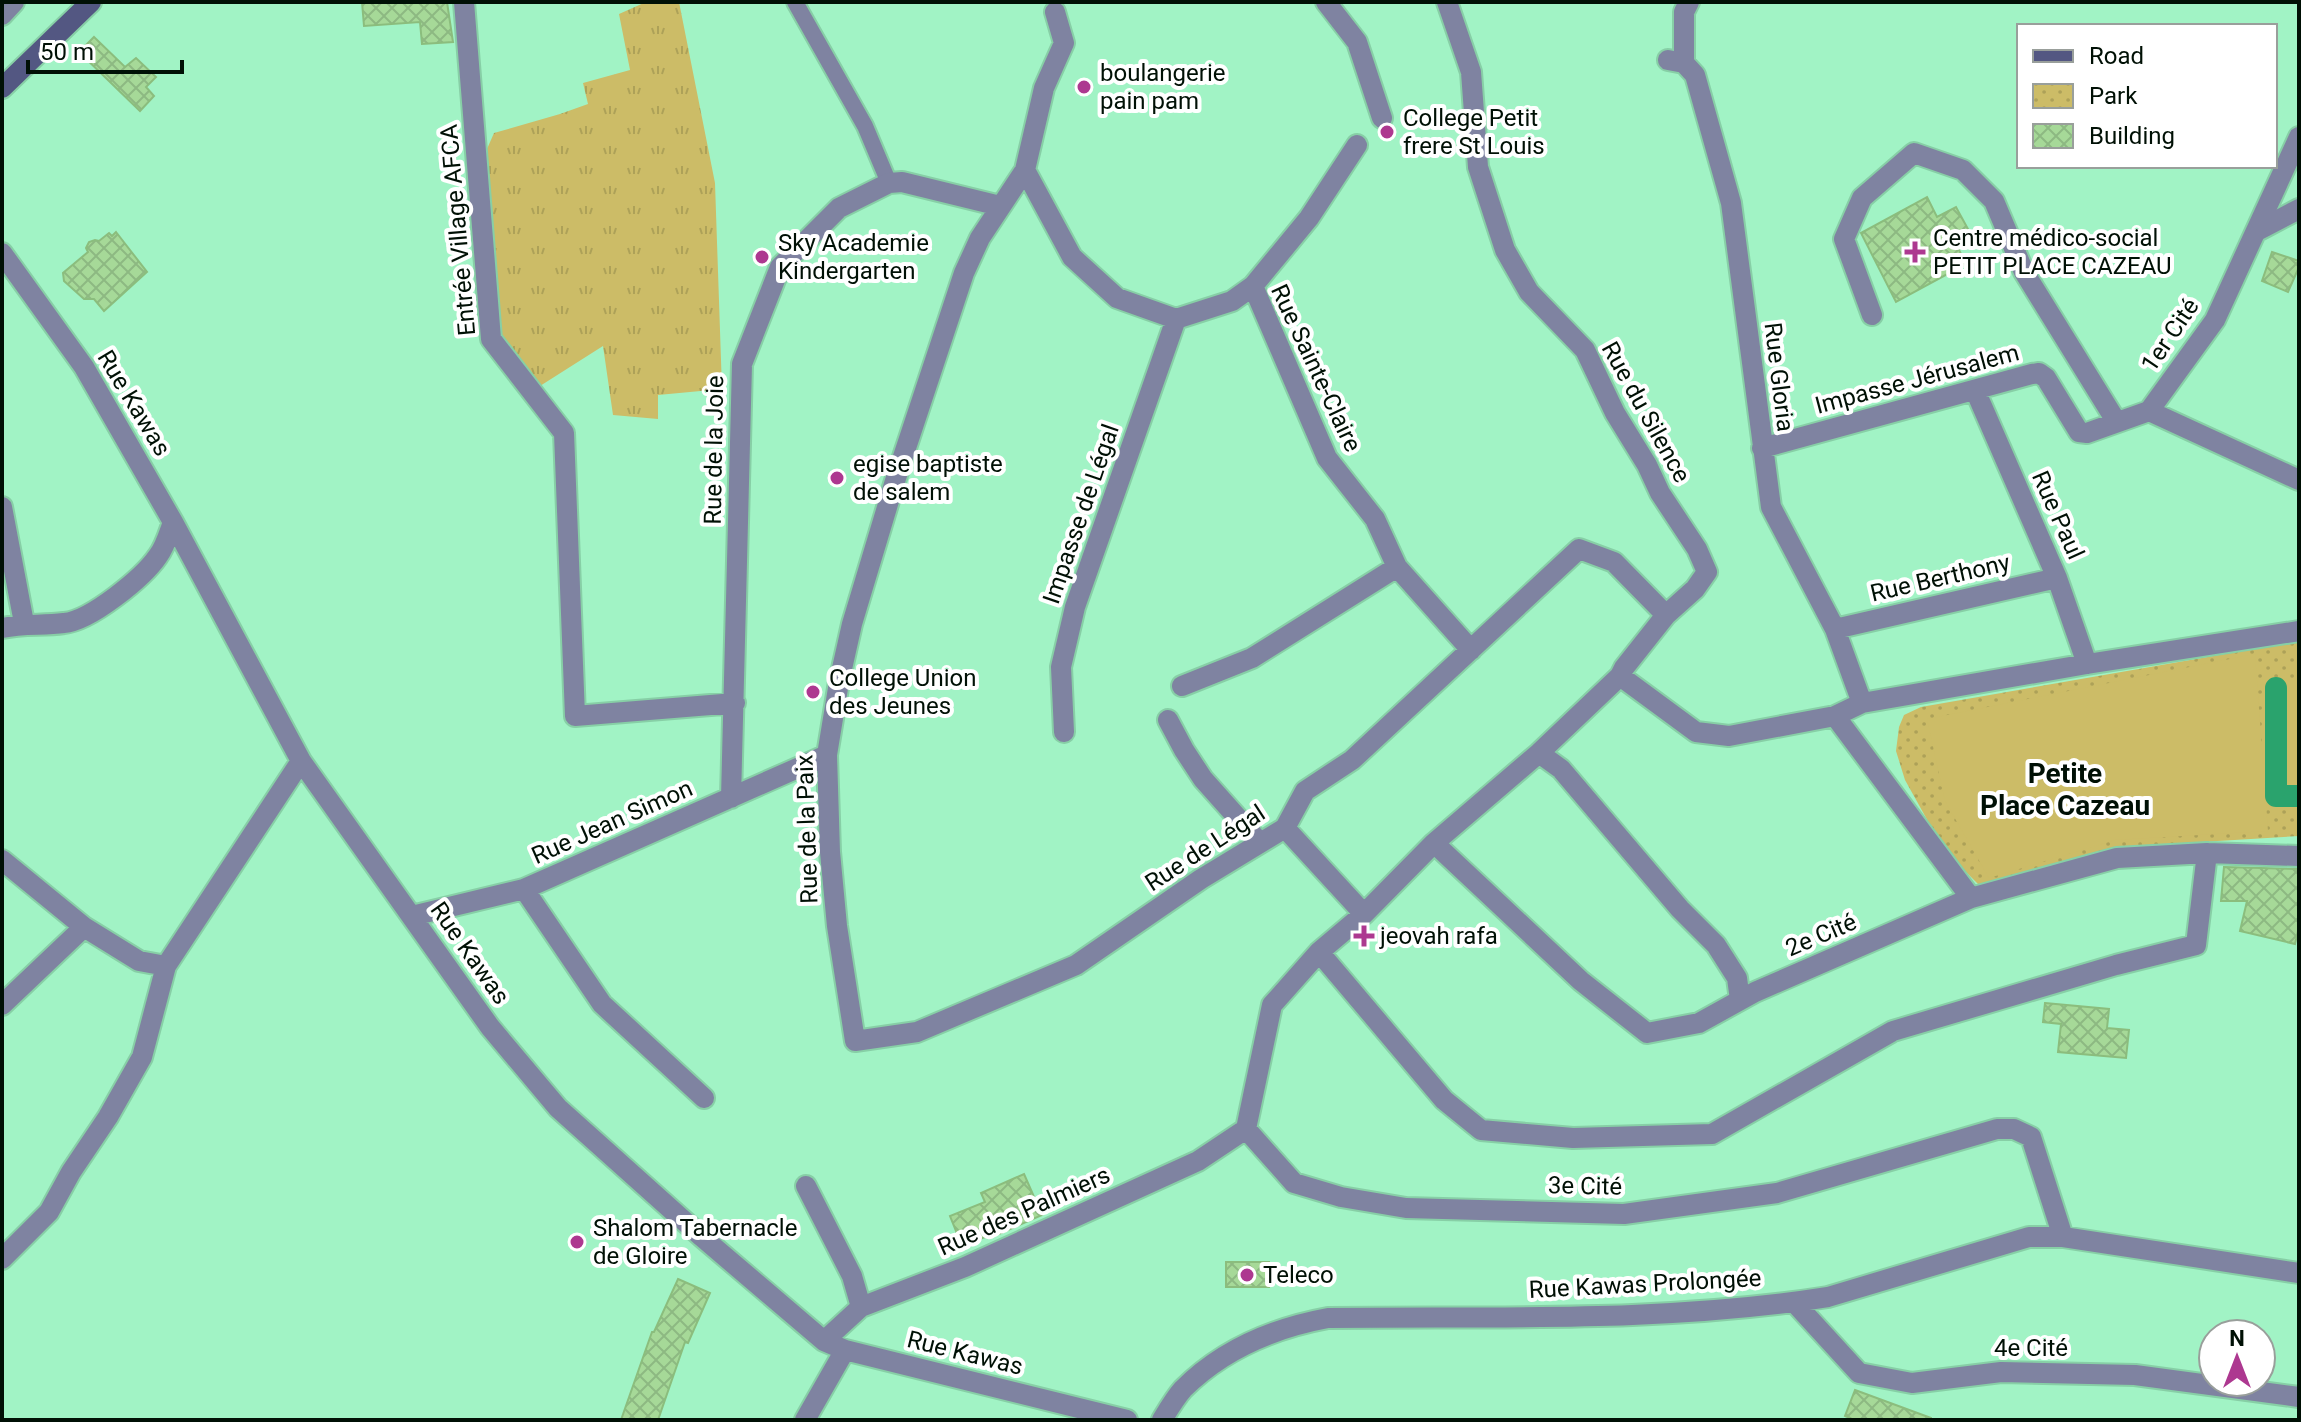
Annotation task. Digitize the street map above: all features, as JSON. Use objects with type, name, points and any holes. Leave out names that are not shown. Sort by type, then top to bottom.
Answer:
[{"type":"main road","points":[[2,88],[91,2]]},
{"type":"street","points":[[2,15],[14,2]]},
{"type":"street","name":"Entrée Village AFCA","points":[[464,2],[491,339],[564,433],[575,716],[735,703]]},
{"type":"street","points":[[795,2],[865,126],[889,183],[902,182],[1000,206]]},
{"type":"street","points":[[1326,2],[1357,42],[1382,118]]},
{"type":"street","name":"Rue du Silence","points":[[1447,2],[1471,72],[1478,167],[1505,250],[1529,292],[1585,350],[1615,413],[1660,493],[1697,549],[1707,572],[1695,589],[1666,615]]},
{"type":"street","name":"Rue Gloria","points":[[1689,2],[1684,12],[1676,62],[1695,75],[1731,203],[1771,507],[1835,629],[1862,703]]},
{"type":"street","points":[[1056,5],[1064,43],[1044,88],[1025,170],[1072,257],[1117,298],[1176,319]]},
{"type":"street","name":"1er Cité","points":[[2299,137],[2215,320],[2149,411],[2299,480]]},
{"type":"street","points":[[1253,286],[1309,218],[1357,145]]},
{"type":"street","points":[[1872,315],[1844,239],[1862,198],[1914,153],[1963,170],[1994,201],[2024,272],[2116,421]]},
{"type":"street","name":"Rue de la Paix","points":[[855,1041],[832,887],[827,755],[839,682],[852,624],[894,484],[964,273],[980,238],[1025,170]]},
{"type":"street","name":"Rue de la Joie","points":[[731,798],[742,364],[780,267],[839,208],[889,183]]},
{"type":"street","points":[[2257,231],[2299,209]]},
{"type":"street","name":"Rue Kawas","points":[[2,253],[84,367],[173,522],[301,761],[490,1027],[558,1108],[713,1247],[824,1341],[845,1350],[1127,1420]]},
{"type":"street","name":"Rue Sainte-Claire","points":[[1176,319],[1232,301],[1253,286],[1327,458],[1375,519],[1397,567],[1471,650]]},
{"type":"street","name":"Impasse de Légal","points":[[1064,732],[1061,667],[1075,607],[1176,319]]},
{"type":"street","name":"Impasse Jérusalem","points":[[1762,448],[2039,373],[2046,378],[2079,432],[2087,433],[2149,411]]},
{"type":"street","name":"Rue Paul","points":[[1975,390],[2057,578],[2087,664]]},
{"type":"street","points":[[2,507],[24,623]]},
{"type":"street","points":[[2,628],[24,623],[67,623],[100,607],[132,585],[159,555],[173,522]]},
{"type":"street","name":"Rue de Légal","points":[[855,1041],[917,1032],[1076,965],[1201,879],[1285,828],[1305,791],[1352,760],[1579,549],[1614,562],[1666,615]]},
{"type":"street","points":[[1182,686],[1252,658],[1397,567]]},
{"type":"street","name":"Rue Berthony","points":[[1835,629],[2057,578]]},
{"type":"street","points":[[1246,1129],[1272,1005],[1319,952],[1364,914],[1434,843],[1539,753],[1622,672],[1666,615]]},
{"type":"street","points":[[1622,672],[1696,732],[1729,736],[1835,716],[1862,703],[2299,631]]},
{"type":"street","points":[[1835,716],[1971,898]]},
{"type":"street","points":[[1168,720],[1203,779],[1260,843]]},
{"type":"street","points":[[1539,753],[1561,769],[1592,802],[1680,909],[1716,945],[1737,978],[1740,1000]]},
{"type":"street","name":"Rue Jean Simon","points":[[412,916],[524,889],[827,755]]},
{"type":"street","points":[[2,1259],[49,1212],[71,1172],[108,1117],[142,1057],[166,966],[301,761]]},
{"type":"street","points":[[1285,828],[1364,914]]},
{"type":"street","name":"2e Cité","points":[[1434,843],[1581,981],[1647,1033],[1699,1023],[1740,1000],[1971,898],[2117,858],[2207,853],[2299,856]]},
{"type":"street","name":"3e Cité","points":[[1319,952],[1444,1100],[1481,1130],[1573,1138],[1712,1134],[1893,1031],[2102,969],[2196,945],[2207,853]]},
{"type":"street","points":[[2,860],[84,927],[139,961],[166,966]]},
{"type":"street","points":[[524,889],[602,1004],[704,1098]]},
{"type":"street","points":[[2,1005],[84,927]]},
{"type":"street","name":"3e Cité","points":[[1246,1129],[1294,1183],[1341,1197],[1406,1208],[1624,1214],[1777,1193],[1997,1129],[2014,1129],[2031,1137],[2063,1237]]},
{"type":"street","name":"Rue des Palmiers","points":[[824,1341],[861,1307],[965,1267],[1198,1161],[1246,1129]]},
{"type":"street","points":[[806,1186],[847,1266],[861,1307]]},
{"type":"street","name":"Rue Kawas Prolongée","points":[[1162,1420],[1181,1391],[1213,1364],[1256,1339],[1296,1324],[1328,1318],[1667,1314],[1794,1302],[1828,1297],[2029,1237],[2063,1237],[2299,1273]]},
{"type":"street","name":"4e Cité","points":[[1794,1302],[1859,1373],[1912,1383],[2001,1372],[2135,1375],[2299,1397]]},
{"type":"street","points":[[805,1420],[845,1350]]},
{"type":"green space","points":[[646,2],[679,2],[715,183],[722,389],[658,395],[658,419],[613,415],[603,346],[540,386],[499,334],[487,149],[494,133],[588,104],[583,83],[630,70],[619,14]]},
{"type":"green space","points":[[2299,641],[2299,836],[2119,847],[1980,886],[1944,850],[1905,780],[1896,751],[1899,727],[1904,715],[1921,707]]},
{"type":"green space","points":[[2255,654],[2268,831],[2115,840],[1989,878],[1945,801],[1927,719]]},
{"type":"green space","points":[[2283,689],[2299,689],[2299,788],[2283,789]]},
{"type":"building","points":[[362,2],[447,2],[453,42],[422,44],[420,22],[364,26]]},
{"type":"building","points":[[94,37],[125,67],[136,58],[156,77],[146,87],[154,96],[140,111],[79,52]]},
{"type":"building","name":"Centre médico-social PETIT PLACE CAZEAU","points":[[1927,197],[1937,217],[1956,207],[1969,231],[1954,240],[1966,264],[1896,302],[1861,233]]},
{"type":"building","points":[[116,232],[147,272],[104,311],[94,299],[84,299],[64,281],[63,273],[88,252],[89,242],[99,241]]},
{"type":"building","points":[[2272,252],[2299,261],[2288,292],[2262,281]]},
{"type":"building","points":[[2224,867],[2299,869],[2299,927],[2295,944],[2240,931],[2247,901],[2221,901]]},
{"type":"building","points":[[2045,1003],[2109,1009],[2107,1028],[2129,1030],[2126,1058],[2058,1052],[2061,1024],[2043,1022]]},
{"type":"building","points":[[1024,1174],[1042,1215],[962,1246],[950,1216],[985,1202],[981,1193]]},
{"type":"building","name":"Teleco","points":[[1226,1262],[1269,1262],[1269,1287],[1226,1287]]},
{"type":"building","points":[[678,1279],[710,1293],[688,1343],[685,1342],[658,1420],[621,1420],[652,1332]]},
{"type":"building","points":[[1855,1390],[1931,1420],[1854,1420],[1845,1416]]},
{"type":"waterway","points":[[2276,688],[2276,796],[2299,796]]},
{"type":"place","name":"boulangerie pain pam","points":[[1084,87]]},
{"type":"place","name":"College Petit frere St Louis","points":[[1387,132]]},
{"type":"place","name":"Centre médico-social PETIT PLACE CAZEAU","points":[[1915,252]]},
{"type":"place","name":"Sky Academie Kindergarten","points":[[762,257]]},
{"type":"place","name":"egise baptiste de salem","points":[[837,478]]},
{"type":"place","name":"College Union des Jeunes","points":[[813,692]]},
{"type":"place","name":"jeovah rafa","points":[[1364,936]]},
{"type":"place","name":"Shalom Tabernacle de Gloire","points":[[577,1242]]},
{"type":"place","name":"Teleco","points":[[1247,1275]]},
{"type":"district","name":"Petite Place Cazeau","points":[[2065,789]]}]
